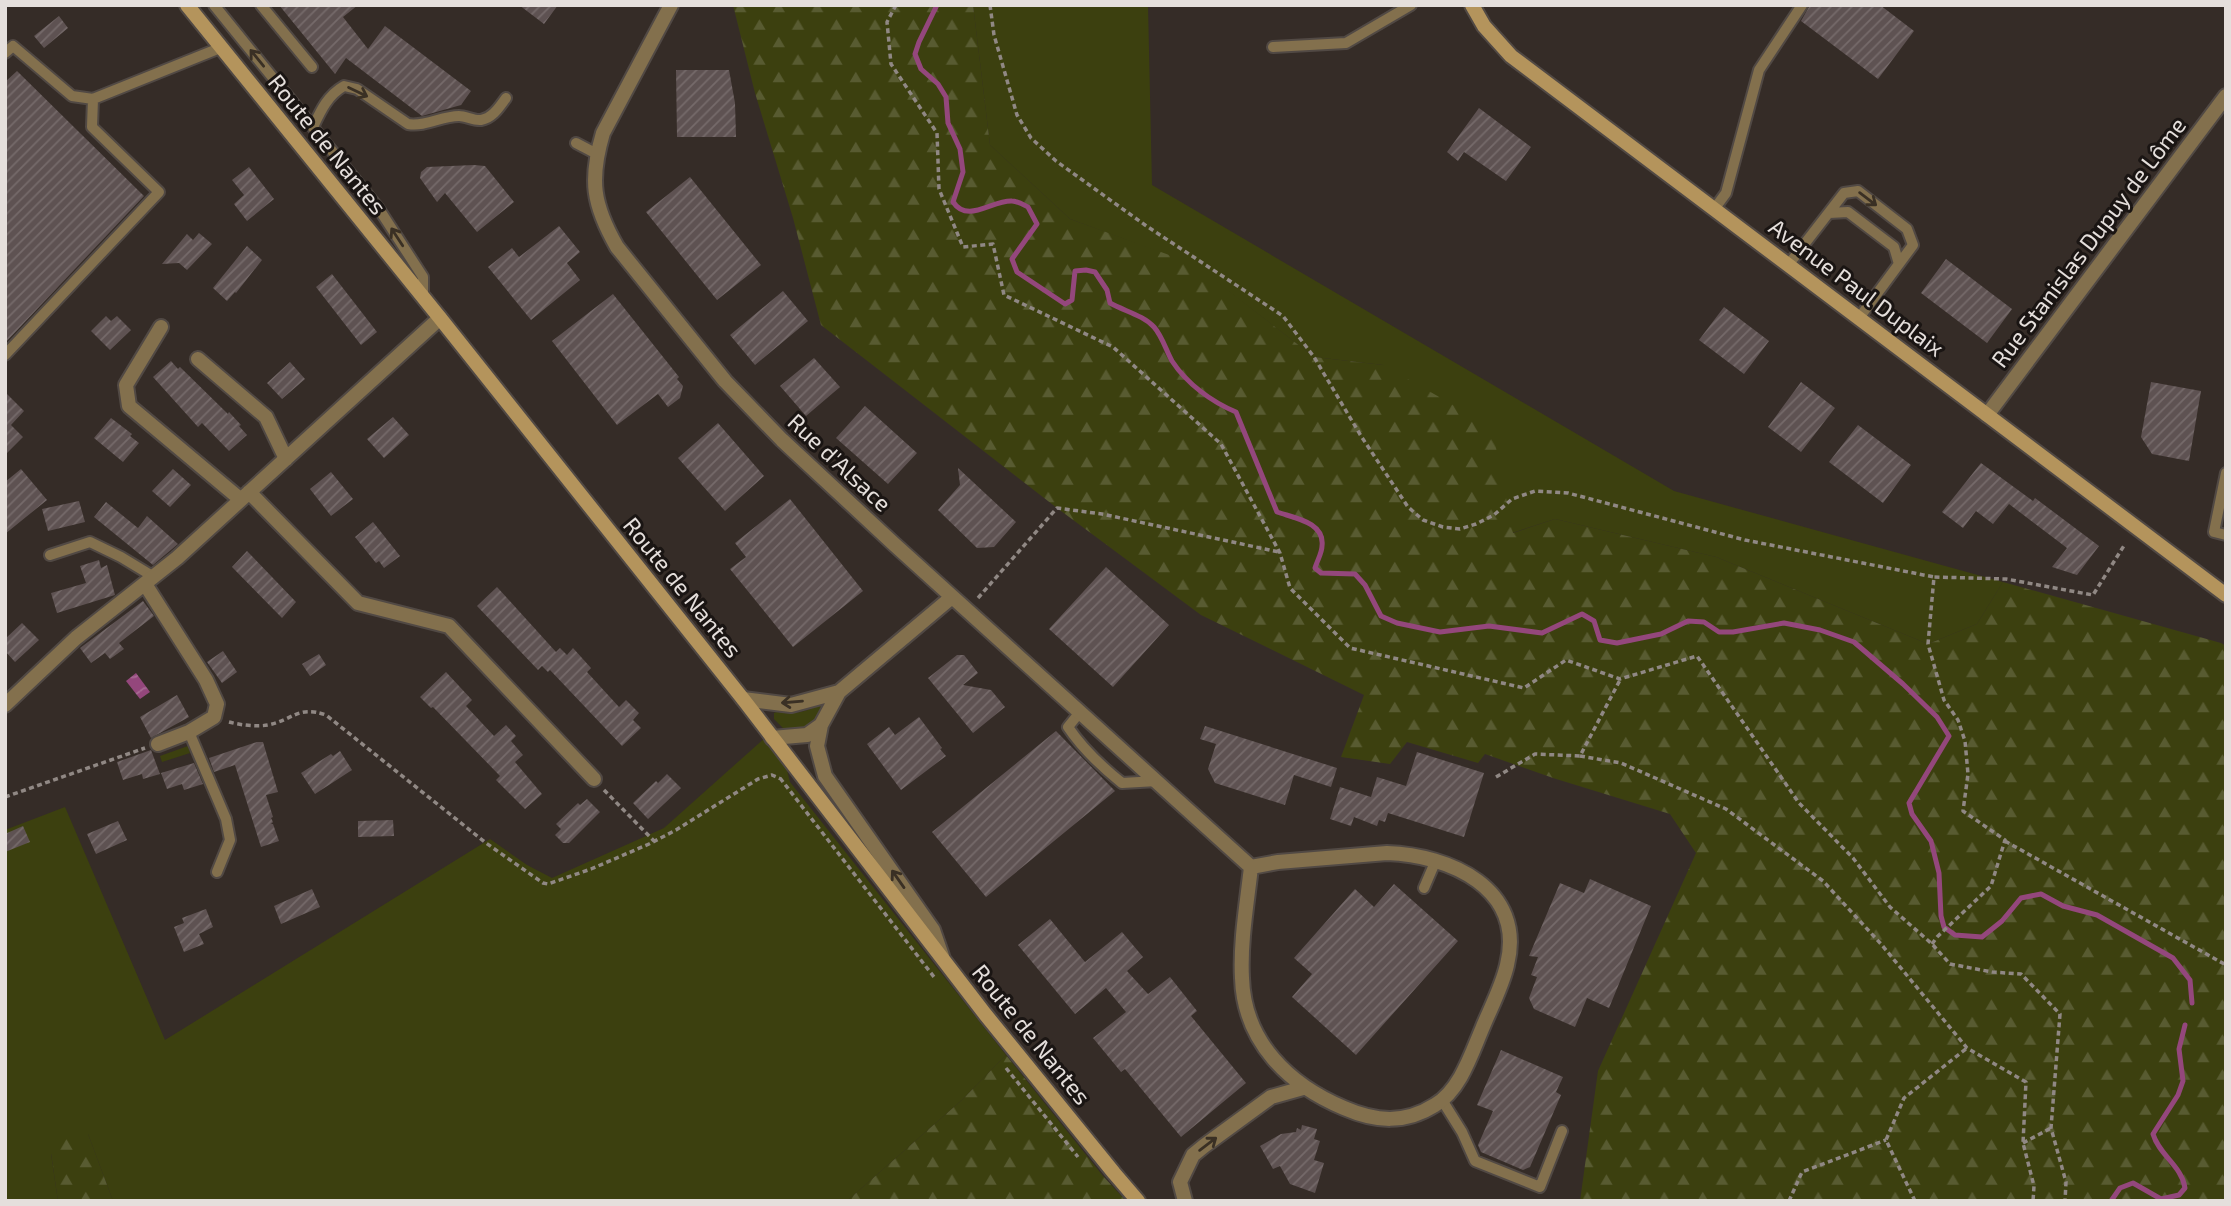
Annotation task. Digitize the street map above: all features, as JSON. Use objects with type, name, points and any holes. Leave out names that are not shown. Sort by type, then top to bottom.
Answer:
[{"type":"main road","name":"Route de Nantes","points":[[187,5],[424,297],[743,699],[943,959],[1139,1201]]},
{"type":"main road","name":"Avenue Paul Duplaix","points":[[1472,5],[1484,26],[1511,56],[2226,595]]},
{"type":"street","name":"Rue d'Alsace","points":[[671,5],[603,133],[597,154],[594,180],[597,206],[617,247],[725,382],[782,440],[1251,867]]},
{"type":"street","name":"Rue Stanislas Dupuy de Lôme","points":[[1987,415],[2219,114],[2226,96]]},
{"type":"street","points":[[5,705],[76,639],[177,558],[440,318]]},
{"type":"street","points":[[161,327],[126,385],[129,406],[244,495],[358,603],[449,626],[594,779]]},
{"type":"street","points":[[198,359],[266,417],[286,459]]},
{"type":"street","points":[[149,581],[217,704],[214,717],[189,732],[158,744]]},
{"type":"street","points":[[943,959],[933,930],[825,776],[817,746],[821,724],[839,692],[953,597]]},
{"type":"street","points":[[743,699],[790,705],[839,692]]},
{"type":"street","points":[[772,738],[807,735],[821,724]]},
{"type":"street","points":[[1387,853],[1412,853],[1436,860],[1471,875],[1488,889],[1500,907],[1507,926],[1509,946],[1505,971],[1472,1053],[1457,1082],[1442,1100],[1413,1116],[1398,1120],[1362,1116],[1303,1088],[1269,1054],[1256,1032],[1246,1005],[1242,979],[1251,867],[1278,862],[1387,853]]},
{"type":"street","points":[[1185,1201],[1180,1182],[1193,1155],[1271,1097],[1303,1088]]},
{"type":"lane","points":[[214,5],[379,209],[423,277],[424,297]]},
{"type":"lane","points":[[261,5],[312,67]]},
{"type":"lane","points":[[1273,47],[1346,43],[1411,5]]},
{"type":"lane","points":[[1715,208],[1726,193],[1759,70],[1801,5]]},
{"type":"lane","points":[[5,53],[13,46],[72,96],[93,99],[220,48]]},
{"type":"lane","points":[[313,127],[328,99],[344,86],[357,89],[408,124],[418,125],[460,116],[481,120],[496,111],[506,97]]},
{"type":"lane","points":[[5,355],[159,192],[92,127],[93,99]]},
{"type":"lane","points":[[576,143],[597,154]]},
{"type":"lane","points":[[1789,264],[1844,192],[1858,191],[1907,229],[1913,245],[1859,318]]},
{"type":"lane","points":[[1829,213],[1848,212],[1894,247],[1899,264]]},
{"type":"lane","points":[[2226,473],[2214,532],[2226,535]]},
{"type":"lane","points":[[50,555],[90,542],[121,557],[149,581]]},
{"type":"lane","points":[[1080,712],[1068,727],[1110,773],[1122,783],[1157,781]]},
{"type":"lane","points":[[189,732],[226,819],[230,840],[217,872]]},
{"type":"lane","points":[[1424,888],[1436,860]]},
{"type":"lane","points":[[1442,1100],[1462,1132],[1475,1161],[1540,1187],[1562,1131]]},
{"type":"path","points":[[896,5],[887,22],[891,64],[937,132],[939,189],[963,247],[993,244],[1004,295],[1113,347],[1221,444],[1280,553],[1290,588],[1350,648],[1524,688],[1566,660],[1620,679],[1697,656],[1800,803],[1853,858],[1890,907],[1932,944],[1950,964],[2021,974],[2060,1014],[2051,1128],[2066,1182],[2065,1201]]},
{"type":"path","points":[[990,5],[994,36],[1017,115],[1031,138],[1056,161],[1145,225],[1283,316],[1314,357],[1361,436],[1408,507],[1423,520],[1460,529],[1494,515],[1512,499],[1535,491],[1568,493],[1745,540],[1934,577],[2006,579],[2093,595],[2125,544]]},
{"type":"path","points":[[967,610],[1057,508],[1102,514],[1280,553]]},
{"type":"path","points":[[1934,577],[1928,644],[1944,700],[1958,720],[1965,741],[1968,774],[1963,811],[2005,840],[2226,965]]},
{"type":"path","points":[[1580,756],[1620,679]]},
{"type":"path","points":[[214,717],[236,724],[267,725],[302,711],[312,710],[326,715],[486,843],[543,883],[552,884],[676,830],[758,779],[772,775],[781,779]]},
{"type":"path","points":[[5,797],[158,744]]},
{"type":"path","points":[[1496,777],[1535,754],[1580,756],[1621,763],[1726,809],[1824,881],[1881,944],[1967,1048],[2026,1082],[2023,1143],[2034,1186],[2033,1201]]},
{"type":"path","points":[[594,779],[654,841]]},
{"type":"path","points":[[1932,944],[1991,886],[2005,840]]},
{"type":"path","points":[[1788,1201],[1802,1171],[1886,1140],[1904,1098],[1967,1048]]},
{"type":"path","points":[[2023,1143],[2051,1128]]},
{"type":"path","points":[[1886,1140],[1915,1201]]},
{"type":"green space","points":[[733,5],[973,5],[990,145],[1070,219],[1194,264],[1314,357],[1383,365],[1492,427],[1513,533],[1555,519],[1716,557],[1928,644],[1977,624],[2003,582],[2226,646],[2226,1201],[1580,1201],[1598,1071],[1696,853],[1670,814],[1485,754],[1478,763],[1407,742],[1390,764],[1341,757],[1364,695],[1201,615],[1057,508],[821,325],[793,218],[755,93]]},
{"type":"green space","points":[[973,5],[1148,5],[1152,185],[1674,491],[2003,582],[1977,624],[1928,644],[1716,557],[1555,519],[1512,533],[1383,365],[1314,357],[1194,265],[1070,219],[990,145]]},
{"type":"green space","points":[[827,702],[815,721],[801,729],[785,730],[774,719],[774,713],[777,712],[803,712]]},
{"type":"green space","points":[[776,728],[790,782],[1006,1055],[962,1100],[847,1201],[113,1201],[88,1134],[51,1154],[58,1201],[5,1201],[5,830],[65,807],[165,1040],[490,839],[527,865],[552,878],[664,828]]},
{"type":"green space","points":[[188,746],[190,753],[162,762],[160,756]]},
{"type":"green space","points":[[1006,1055],[1126,1201],[847,1201],[962,1100]]},
{"type":"green space","points":[[72,1133],[88,1134],[113,1201],[58,1201],[51,1153]]},
{"type":"water","points":[[136,673],[150,692],[140,699],[126,681]]},
{"type":"building","points":[[279,5],[358,5],[343,17],[368,49],[385,26],[471,91],[461,105],[422,116],[346,58],[335,74]]},
{"type":"building","points":[[519,5],[558,5],[544,24]]},
{"type":"building","points":[[1810,5],[1880,5],[1914,31],[1878,79],[1801,21]]},
{"type":"building","points":[[59,16],[68,28],[44,48],[34,36]]},
{"type":"building","points":[[676,70],[729,70],[735,103],[736,137],[677,137]]},
{"type":"building","points":[[17,71],[144,196],[5,343],[5,82]]},
{"type":"building","points":[[1479,108],[1531,147],[1506,181],[1464,152],[1458,161],[1447,152]]},
{"type":"building","points":[[485,166],[514,202],[477,232],[445,193],[437,202],[420,178],[421,172],[427,167]]},
{"type":"building","points":[[249,167],[274,199],[247,221],[234,204],[244,195],[232,180]]},
{"type":"building","points":[[690,177],[761,265],[717,300],[646,212]]},
{"type":"building","points":[[559,226],[580,252],[567,263],[580,280],[531,320],[488,267],[512,248],[519,257]]},
{"type":"building","points":[[199,233],[212,244],[187,270],[179,263],[162,264],[187,234],[193,240]]},
{"type":"building","points":[[247,246],[262,260],[227,301],[213,288]]},
{"type":"building","points":[[1946,259],[2012,309],[1987,343],[1921,293]]},
{"type":"building","points":[[332,274],[377,332],[361,345],[316,287]]},
{"type":"building","points":[[783,291],[808,321],[755,365],[730,335]]},
{"type":"building","points":[[613,294],[679,377],[677,379],[683,386],[680,398],[668,407],[658,394],[617,425],[552,341]]},
{"type":"building","points":[[1724,307],[1769,341],[1744,374],[1699,340]]},
{"type":"building","points":[[106,316],[111,321],[117,316],[131,330],[110,350],[91,331]]},
{"type":"building","points":[[814,358],[840,387],[806,416],[780,386]]},
{"type":"building","points":[[171,361],[241,425],[239,426],[247,435],[229,451],[202,423],[198,427],[153,377]]},
{"type":"building","points":[[290,362],[305,379],[282,399],[267,383]]},
{"type":"building","points":[[1801,382],[1835,408],[1801,452],[1768,427]]},
{"type":"building","points":[[2151,382],[2201,391],[2189,461],[2152,454],[2141,437]]},
{"type":"building","points":[[5,392],[24,411],[11,425],[23,437],[5,455]]},
{"type":"building","points":[[865,406],[917,453],[888,484],[836,438]]},
{"type":"building","points":[[393,417],[409,435],[384,458],[367,439]]},
{"type":"building","points":[[111,418],[139,443],[123,462],[94,438]]},
{"type":"building","points":[[718,423],[764,476],[725,511],[678,458]]},
{"type":"building","points":[[1858,425],[1911,465],[1883,503],[1829,462]]},
{"type":"building","points":[[1981,463],[2033,501],[2035,498],[2099,546],[2077,575],[2052,567],[2067,548],[2009,504],[1993,524],[1976,511],[1963,528],[1942,512]]},
{"type":"building","points":[[958,468],[1016,522],[994,547],[977,548],[938,510],[960,485]]},
{"type":"building","points":[[21,469],[47,500],[5,534],[5,482]]},
{"type":"building","points":[[173,469],[191,485],[170,507],[152,491]]},
{"type":"building","points":[[331,472],[353,499],[331,516],[310,489]]},
{"type":"building","points":[[790,499],[863,591],[793,647],[730,569],[746,557],[735,543]]},
{"type":"building","points":[[79,501],[85,522],[48,531],[42,509]]},
{"type":"building","points":[[106,502],[138,528],[147,516],[178,544],[153,565],[94,517]]},
{"type":"building","points":[[373,522],[400,556],[384,568],[379,561],[376,563],[355,537]]},
{"type":"building","points":[[247,551],[296,602],[282,618],[232,567]]},
{"type":"building","points":[[99,560],[101,568],[107,565],[115,595],[57,613],[51,593],[86,583],[80,566]]},
{"type":"building","points":[[1106,567],[1169,625],[1113,687],[1049,629]]},
{"type":"building","points":[[497,587],[556,652],[560,648],[567,655],[573,648],[591,668],[587,672],[619,707],[626,700],[639,713],[633,720],[641,728],[622,746],[550,670],[548,672],[542,666],[538,670],[477,606]]},
{"type":"building","points":[[143,601],[154,616],[119,643],[124,649],[110,659],[105,653],[91,663],[80,648]]},
{"type":"building","points":[[22,623],[39,640],[15,662],[5,651],[5,639]]},
{"type":"building","points":[[223,651],[237,672],[222,683],[207,662]]},
{"type":"building","points":[[319,654],[326,665],[310,676],[302,664]]},
{"type":"building","points":[[957,655],[964,655],[978,673],[963,685],[991,690],[1005,707],[973,733],[928,678]]},
{"type":"building","points":[[446,672],[472,700],[466,706],[494,736],[506,725],[516,736],[511,741],[523,755],[515,762],[542,794],[525,809],[496,780],[500,776],[420,697]]},
{"type":"building","points":[[177,695],[189,717],[151,738],[140,717]]},
{"type":"building","points":[[919,717],[946,756],[901,790],[867,744],[889,727],[895,735]]},
{"type":"building","points":[[1205,726],[1337,768],[1331,787],[1294,775],[1285,805],[1215,783],[1208,769],[1216,744],[1200,739]]},
{"type":"building","points":[[1056,731],[1115,791],[986,897],[932,832]]},
{"type":"building","points":[[263,742],[278,792],[266,795],[273,817],[271,824],[279,841],[261,847],[235,765],[214,772],[209,758]]},
{"type":"building","points":[[151,750],[160,774],[143,779],[142,774],[123,780],[117,762]]},
{"type":"building","points":[[340,751],[352,770],[315,794],[301,773]]},
{"type":"building","points":[[1417,752],[1484,773],[1464,837],[1388,813],[1385,822],[1379,820],[1377,826],[1354,817],[1351,826],[1330,819],[1340,787],[1371,797],[1377,777],[1406,786]]},
{"type":"building","points":[[194,763],[203,784],[184,790],[182,784],[167,789],[161,773]]},
{"type":"building","points":[[667,774],[681,788],[648,819],[633,803]]},
{"type":"building","points":[[587,799],[600,812],[569,843],[563,843],[555,835],[561,829],[556,824],[578,803],[580,805]]},
{"type":"building","points":[[393,820],[394,836],[358,837],[358,821]]},
{"type":"building","points":[[118,821],[127,840],[96,854],[87,834]]},
{"type":"building","points":[[23,826],[30,842],[5,852],[5,834]]},
{"type":"building","points":[[1590,879],[1651,906],[1609,1008],[1587,998],[1575,1027],[1534,1009],[1529,998],[1537,977],[1531,975],[1538,957],[1529,956],[1560,883],[1584,893]]},
{"type":"building","points":[[1394,884],[1458,941],[1356,1055],[1292,997],[1312,974],[1294,958],[1355,889],[1374,907]]},
{"type":"building","points":[[312,889],[320,907],[281,924],[274,906]]},
{"type":"building","points":[[206,909],[213,927],[199,934],[204,944],[184,952],[174,927],[184,923],[182,918]]},
{"type":"building","points":[[1050,919],[1085,962],[1122,932],[1143,957],[1127,971],[1148,994],[1170,977],[1197,1011],[1191,1016],[1246,1083],[1181,1137],[1125,1069],[1121,1072],[1093,1038],[1126,1012],[1106,988],[1075,1014],[1018,945]]},
{"type":"building","points":[[1501,1050],[1563,1077],[1556,1092],[1561,1095],[1530,1167],[1523,1170],[1481,1152],[1478,1145],[1493,1111],[1477,1105]]},
{"type":"building","points":[[1302,1125],[1317,1129],[1314,1139],[1320,1141],[1314,1160],[1324,1163],[1315,1193],[1290,1184],[1280,1166],[1273,1169],[1260,1146],[1281,1134],[1296,1132],[1297,1128],[1301,1130]]},
{"type":"waterway","points":[[937,5],[915,54],[921,69],[938,84],[946,97],[948,123],[960,149],[963,172],[953,202],[966,211],[1012,201],[1028,207],[1037,224],[1012,259],[1017,272],[1065,304],[1072,300],[1075,271],[1095,272],[1107,290],[1110,303],[1139,316],[1154,327],[1172,361],[1185,377],[1209,398],[1236,412],[1277,512],[1307,522],[1319,531],[1322,549],[1315,568],[1321,573],[1355,574],[1365,585],[1381,616],[1397,623],[1440,632],[1489,626],[1542,633],[1582,614],[1594,621],[1600,640],[1617,643],[1661,634],[1688,621],[1704,622],[1719,632],[1784,623],[1820,630],[1854,642],[1937,717],[1949,736],[1909,803],[1912,814],[1931,841],[1939,873],[1944,927],[1955,935],[1982,937],[2002,921],[2021,898],[2041,894],[2063,906],[2097,915],[2173,958],[2190,980],[2192,1003]]},
{"type":"waterway","points":[[2111,1201],[2120,1188],[2133,1183],[2161,1199],[2179,1195],[2185,1188],[2180,1173],[2160,1148],[2153,1134],[2178,1095],[2183,1081],[2179,1049],[2185,1025]]}]
